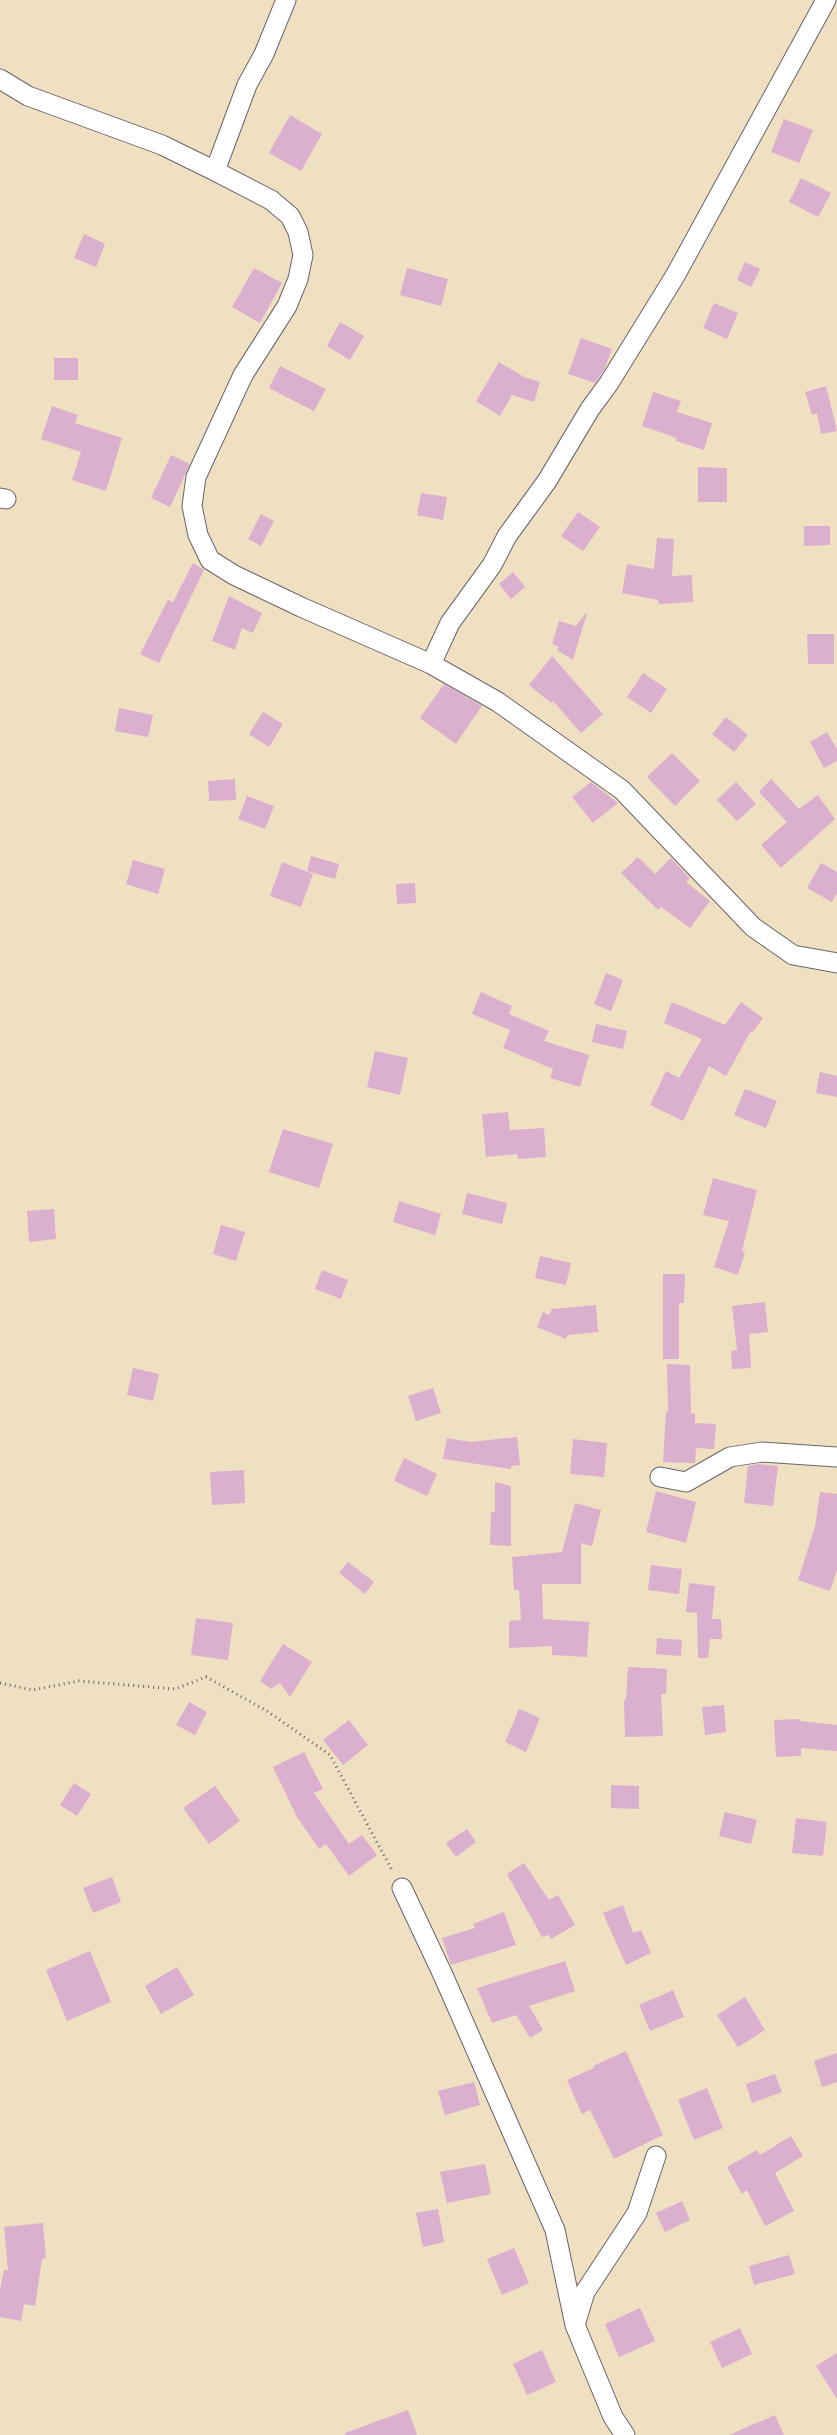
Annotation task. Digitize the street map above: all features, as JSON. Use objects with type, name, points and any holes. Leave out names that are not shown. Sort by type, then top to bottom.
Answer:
[{"type":"street","points":[[215,171],[247,85],[264,54],[286,0]]},
{"type":"street","points":[[432,664],[450,623],[492,565],[507,536],[547,481],[590,409],[609,383],[675,276],[826,0]]},
{"type":"street","points":[[0,79],[28,96],[162,145],[215,171],[270,200],[290,216],[298,232],[303,255],[298,279],[287,306],[243,375],[196,478],[192,506],[198,535],[210,560],[234,576],[301,608],[432,664],[498,702],[622,790],[753,927],[793,955],[837,962]]},
{"type":"street","points":[[660,1477],[686,1482],[730,1457],[762,1452],[837,1457]]},
{"type":"street","points":[[402,1888],[443,1975],[555,2230],[574,2325],[613,2417],[625,2435]]},
{"type":"street","points":[[574,2325],[585,2292],[637,2213],[656,2156]]},
{"type":"path","points":[[0,1683],[33,1690],[79,1681],[175,1690],[206,1677],[267,1711],[330,1755],[402,1888]]},
{"type":"building","points":[[290,115],[322,134],[301,171],[269,153]]},
{"type":"building","points":[[784,119],[813,130],[799,163],[771,152]]},
{"type":"building","points":[[801,178],[831,193],[818,217],[789,202]]},
{"type":"building","points":[[84,234],[105,244],[96,267],[74,258]]},
{"type":"building","points":[[745,262],[760,269],[751,287],[737,280]]},
{"type":"building","points":[[254,268],[282,283],[260,323],[232,307]]},
{"type":"building","points":[[407,268],[448,279],[441,306],[400,295]]},
{"type":"building","points":[[714,303],[738,313],[727,339],[703,328]]},
{"type":"building","points":[[340,322],[364,336],[350,360],[327,346]]},
{"type":"building","points":[[581,338],[612,349],[604,370],[595,383],[568,374]]},
{"type":"building","points":[[54,358],[78,358],[78,380],[54,380]]},
{"type":"building","points":[[499,362],[524,377],[540,382],[534,402],[512,395],[500,416],[476,401]]},
{"type":"building","points":[[280,366],[326,389],[314,411],[269,388]]},
{"type":"building","points":[[826,386],[837,431],[821,434],[817,413],[812,415],[805,392]]},
{"type":"building","points":[[653,392],[681,401],[677,412],[712,423],[704,450],[676,441],[677,438],[642,426]]},
{"type":"building","points":[[52,406],[78,415],[75,423],[122,438],[106,491],[72,480],[81,452],[41,439]]},
{"type":"building","points":[[171,455],[190,464],[170,507],[151,498]]},
{"type":"building","points":[[698,467],[727,468],[727,502],[698,502]]},
{"type":"building","points":[[421,493],[447,497],[443,520],[417,515]]},
{"type":"building","points":[[578,512],[600,527],[583,551],[561,536]]},
{"type":"building","points":[[261,514],[274,521],[261,546],[248,539]]},
{"type":"building","points":[[804,526],[830,526],[830,545],[804,546]]},
{"type":"building","points":[[657,538],[674,539],[672,576],[692,575],[693,602],[659,604],[658,600],[622,593],[627,564],[654,569]]},
{"type":"building","points":[[193,563],[204,570],[159,663],[140,654],[168,600],[173,602]]},
{"type":"building","points":[[513,572],[525,587],[511,599],[499,584]]},
{"type":"building","points":[[229,596],[262,613],[253,633],[242,628],[235,650],[212,641]]},
{"type":"building","points":[[586,613],[573,660],[557,650],[559,647],[552,644],[559,621],[576,626]]},
{"type":"building","points":[[807,634],[834,634],[834,664],[808,664]]},
{"type":"building","points":[[552,656],[603,714],[581,733],[553,701],[551,703],[529,685]]},
{"type":"building","points":[[643,673],[667,689],[651,713],[627,697]]},
{"type":"building","points":[[444,684],[482,706],[456,744],[420,718]]},
{"type":"building","points":[[119,708],[153,715],[148,737],[115,731]]},
{"type":"building","points":[[263,712],[283,724],[269,747],[249,734]]},
{"type":"building","points":[[726,717],[748,735],[734,752],[712,734]]},
{"type":"building","points":[[827,732],[837,749],[837,761],[824,768],[810,742]]},
{"type":"building","points":[[672,753],[700,781],[675,806],[647,777]]},
{"type":"building","points":[[235,779],[236,800],[209,801],[208,781]]},
{"type":"building","points":[[771,779],[799,809],[818,795],[835,819],[781,868],[761,845],[787,822],[759,792]]},
{"type":"building","points":[[591,782],[618,803],[593,823],[572,797]]},
{"type":"building","points":[[736,782],[756,804],[737,821],[717,800]]},
{"type":"building","points":[[247,796],[274,806],[265,829],[238,819]]},
{"type":"building","points":[[311,856],[339,864],[335,879],[307,871]]},
{"type":"building","points":[[638,857],[655,874],[671,858],[690,878],[686,882],[710,901],[690,928],[661,907],[658,910],[621,873]]},
{"type":"building","points":[[133,860],[165,869],[158,894],[126,884]]},
{"type":"building","points":[[282,862],[313,874],[301,907],[270,896]]},
{"type":"building","points":[[821,863],[837,872],[837,893],[832,902],[807,888]]},
{"type":"building","points":[[415,883],[416,903],[397,904],[396,884]]},
{"type":"building","points":[[606,973],[623,980],[611,1011],[594,1004]]},
{"type":"building","points":[[481,992],[512,1006],[509,1014],[549,1031],[544,1041],[589,1055],[580,1087],[550,1078],[553,1069],[503,1048],[510,1030],[472,1014]]},
{"type":"building","points":[[672,1002],[725,1025],[741,1002],[763,1018],[752,1033],[751,1031],[726,1076],[709,1066],[683,1121],[650,1105],[666,1071],[679,1078],[702,1039],[664,1023]]},
{"type":"building","points":[[596,1024],[627,1031],[623,1049],[592,1042]]},
{"type":"building","points":[[375,1051],[408,1058],[400,1095],[367,1087]]},
{"type":"building","points":[[820,1072],[837,1076],[837,1097],[816,1093]]},
{"type":"building","points":[[745,1089],[777,1101],[766,1128],[734,1115]]},
{"type":"building","points":[[508,1112],[510,1130],[544,1128],[546,1157],[518,1159],[517,1154],[486,1157],[482,1114]]},
{"type":"building","points":[[283,1129],[333,1144],[319,1188],[269,1172]]},
{"type":"building","points":[[713,1178],[757,1190],[742,1251],[745,1252],[738,1275],[714,1267],[729,1221],[703,1215]]},
{"type":"building","points":[[467,1193],[507,1203],[502,1224],[462,1214]]},
{"type":"building","points":[[399,1201],[441,1214],[435,1235],[393,1222]]},
{"type":"building","points":[[54,1209],[56,1239],[29,1242],[27,1211]]},
{"type":"building","points":[[221,1225],[245,1232],[236,1261],[213,1254]]},
{"type":"building","points":[[540,1256],[571,1263],[566,1285],[535,1278]]},
{"type":"building","points":[[322,1270],[348,1280],[341,1299],[315,1289]]},
{"type":"building","points":[[663,1274],[685,1274],[684,1303],[679,1303],[679,1359],[663,1359]]},
{"type":"building","points":[[765,1302],[768,1332],[749,1334],[751,1368],[732,1369],[731,1351],[737,1350],[732,1306]]},
{"type":"building","points":[[596,1305],[598,1332],[567,1335],[566,1339],[537,1327],[543,1312],[549,1315],[552,1309]]},
{"type":"building","points":[[667,1364],[690,1365],[691,1413],[695,1414],[695,1423],[716,1424],[714,1449],[696,1448],[695,1463],[663,1462],[666,1412],[668,1412]]},
{"type":"building","points":[[133,1368],[159,1374],[153,1401],[127,1395]]},
{"type":"building","points":[[433,1388],[441,1413],[416,1421],[408,1396]]},
{"type":"building","points":[[517,1437],[520,1465],[511,1466],[511,1469],[443,1459],[447,1438],[470,1442]]},
{"type":"building","points":[[573,1439],[607,1443],[604,1477],[570,1474]]},
{"type":"building","points":[[404,1458],[437,1474],[427,1496],[394,1481]]},
{"type":"building","points":[[758,1464],[778,1466],[773,1506],[744,1503],[748,1466]]},
{"type":"building","points":[[244,1470],[245,1503],[212,1505],[210,1472]]},
{"type":"building","points":[[495,1482],[511,1486],[511,1546],[490,1545],[491,1512],[495,1512]]},
{"type":"building","points":[[656,1491],[696,1502],[686,1543],[646,1532]]},
{"type":"building","points":[[820,1492],[837,1494],[837,1570],[830,1591],[798,1580],[815,1527]]},
{"type":"building","points":[[575,1503],[601,1510],[592,1546],[581,1543],[581,1584],[542,1584],[543,1619],[589,1622],[587,1657],[552,1655],[552,1646],[509,1648],[509,1621],[521,1620],[519,1590],[514,1590],[512,1557],[562,1552]]},
{"type":"building","points":[[348,1562],[374,1582],[365,1594],[339,1573]]},
{"type":"building","points":[[651,1565],[682,1569],[679,1594],[648,1590]]},
{"type":"building","points":[[689,1583],[715,1586],[712,1619],[721,1619],[722,1639],[710,1639],[708,1658],[698,1658],[697,1613],[686,1612]]},
{"type":"building","points":[[196,1618],[233,1623],[228,1660],[191,1655]]},
{"type":"building","points":[[657,1638],[682,1640],[681,1656],[656,1654]]},
{"type":"building","points":[[283,1644],[312,1662],[290,1697],[280,1683],[271,1689],[260,1681]]},
{"type":"building","points":[[628,1667],[667,1669],[666,1694],[661,1694],[663,1736],[625,1737],[624,1700],[626,1700]]},
{"type":"building","points":[[189,1702],[207,1712],[195,1735],[176,1725]]},
{"type":"building","points":[[724,1705],[726,1732],[705,1735],[702,1707]]},
{"type":"building","points":[[519,1709],[540,1718],[526,1752],[505,1742]]},
{"type":"building","points":[[799,1719],[799,1721],[837,1725],[837,1751],[801,1748],[801,1756],[776,1757],[774,1720]]},
{"type":"building","points":[[349,1720],[368,1745],[343,1765],[323,1740]]},
{"type":"building","points":[[304,1752],[323,1789],[314,1793],[349,1844],[362,1835],[377,1855],[349,1876],[326,1844],[319,1849],[297,1817],[273,1767]]},
{"type":"building","points":[[74,1783],[91,1794],[77,1816],[60,1805]]},
{"type":"building","points":[[611,1785],[639,1786],[639,1809],[611,1808]]},
{"type":"building","points":[[215,1786],[240,1821],[209,1844],[183,1808]]},
{"type":"building","points":[[725,1812],[757,1820],[751,1844],[719,1836]]},
{"type":"building","points":[[796,1818],[827,1822],[823,1856],[792,1853]]},
{"type":"building","points":[[467,1829],[476,1842],[456,1857],[446,1843]]},
{"type":"building","points":[[524,1863],[549,1900],[558,1895],[575,1925],[551,1939],[549,1935],[542,1937],[507,1874]]},
{"type":"building","points":[[112,1877],[121,1902],[93,1913],[83,1888]]},
{"type":"building","points":[[623,1905],[633,1933],[641,1930],[651,1953],[626,1965],[603,1913]]},
{"type":"building","points":[[504,1912],[516,1945],[451,1965],[442,1938],[475,1928],[473,1924]]},
{"type":"building","points":[[90,1951],[111,2002],[67,2021],[46,1970]]},
{"type":"building","points":[[565,1961],[575,1991],[529,2006],[543,2030],[530,2038],[516,2015],[492,2023],[477,1988]]},
{"type":"building","points":[[177,1967],[194,1995],[161,2014],[145,1986]]},
{"type":"building","points":[[673,1990],[684,2017],[650,2031],[639,2005]]},
{"type":"building","points":[[745,1997],[765,2030],[738,2047],[717,2015]]},
{"type":"building","points":[[626,2051],[663,2135],[614,2159],[590,2110],[582,2114],[567,2080]]},
{"type":"building","points":[[837,2053],[837,2082],[822,2087],[814,2061]]},
{"type":"building","points":[[775,2074],[782,2092],[752,2103],[746,2084]]},
{"type":"building","points":[[474,2082],[480,2105],[445,2115],[438,2091]]},
{"type":"building","points":[[707,2088],[723,2128],[694,2140],[678,2100]]},
{"type":"building","points":[[791,2136],[803,2156],[775,2173],[794,2211],[765,2226],[747,2190],[742,2194],[727,2167],[757,2150],[760,2155]]},
{"type":"building","points":[[485,2164],[491,2194],[447,2203],[440,2172]]},
{"type":"building","points":[[682,2201],[690,2220],[665,2232],[656,2213]]},
{"type":"building","points":[[438,2209],[444,2242],[423,2247],[416,2213]]},
{"type":"building","points":[[43,2223],[46,2258],[42,2259],[35,2306],[24,2304],[21,2321],[0,2317],[0,2290],[4,2270],[8,2270],[4,2227]]},
{"type":"building","points":[[514,2248],[529,2283],[502,2295],[487,2259]]},
{"type":"building","points":[[789,2255],[795,2274],[754,2285],[749,2266]]},
{"type":"building","points":[[640,2308],[655,2341],[619,2357],[605,2324]]},
{"type":"building","points":[[740,2328],[752,2354],[722,2368],[710,2342]]},
{"type":"building","points":[[542,2350],[556,2382],[527,2395],[513,2364]]},
{"type":"building","points":[[837,2353],[837,2399],[816,2366]]},
{"type":"building","points":[[408,2410],[417,2435],[345,2435],[345,2433]]},
{"type":"building","points":[[775,2415],[784,2435],[729,2435]]}]
